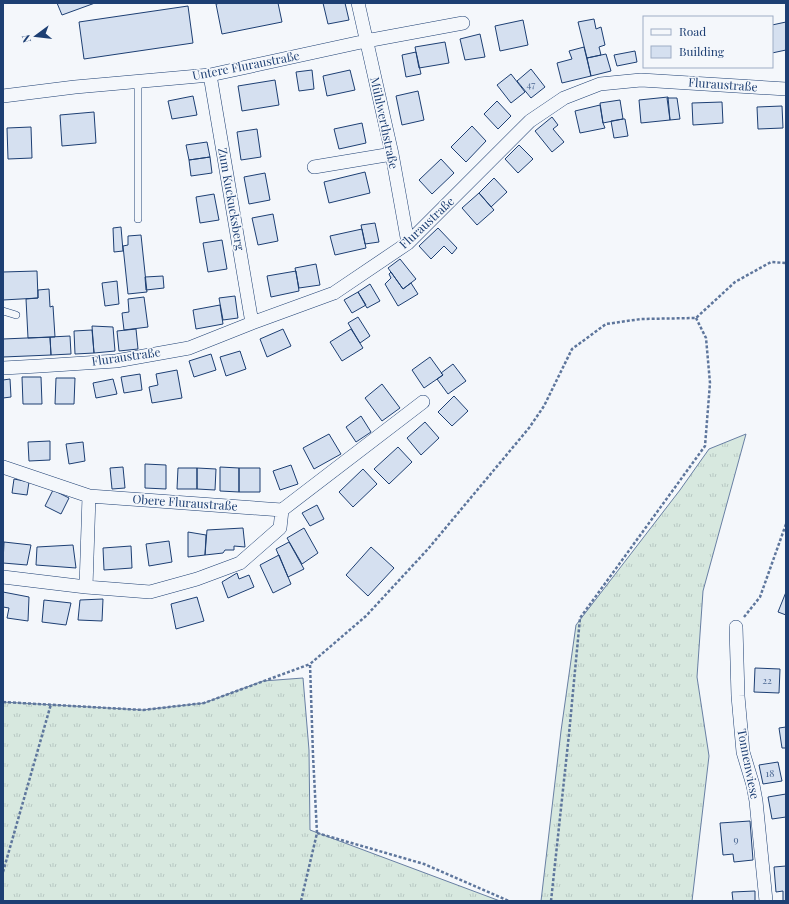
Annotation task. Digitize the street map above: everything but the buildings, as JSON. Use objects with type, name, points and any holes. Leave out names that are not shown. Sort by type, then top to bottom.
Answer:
[{"type":"street","name":"Mühlwerthstraße","points":[[358,3],[392,154],[408,243]]},
{"type":"street","name":"Untere Fluraustraße","points":[[3,96],[75,87],[210,75],[366,41],[463,23]]},
{"type":"street","name":"Zum Kuckucksberg","points":[[210,75],[252,323]]},
{"type":"street","name":"Fluraustraße","points":[[3,368],[116,361],[189,348],[334,293],[408,243],[530,121],[564,98],[600,84],[640,80],[786,89]]},
{"type":"street","points":[[314,167],[392,154]]},
{"type":"street","points":[[3,577],[86,587],[150,592],[240,563],[280,528],[282,510],[423,402]]},
{"type":"street","name":"Obere Fluraustraße","points":[[3,467],[89,496],[282,510]]},
{"type":"street","points":[[86,587],[89,496]]},
{"type":"street","name":"Tonnenwiese","points":[[736,627],[738,696],[743,752],[753,785],[756,801],[766,901]]},
{"type":"lane","points":[[138,81],[138,219]]},
{"type":"lane","points":[[3,311],[16,315]]},
{"type":"path","points":[[3,702],[143,710],[204,703],[310,664],[366,616],[428,549],[530,428],[544,406],[572,349],[606,324],[641,319],[696,318],[734,282],[771,262],[786,263]]},
{"type":"path","points":[[551,901],[580,618],[705,446],[710,383],[706,338],[696,318]]},
{"type":"path","points":[[736,627],[760,597],[786,524]]},
{"type":"path","points":[[301,901],[317,833],[310,664]]},
{"type":"path","points":[[3,872],[51,704]]},
{"type":"path","points":[[317,833],[424,864],[508,901]]},
{"type":"green space","points":[[746,434],[703,591],[697,677],[709,756],[692,901],[541,901],[561,731],[576,625],[680,490],[709,449]]},
{"type":"green space","points":[[303,678],[309,750],[310,830],[500,901],[3,901],[3,702],[143,710],[204,703],[263,681]]}]
